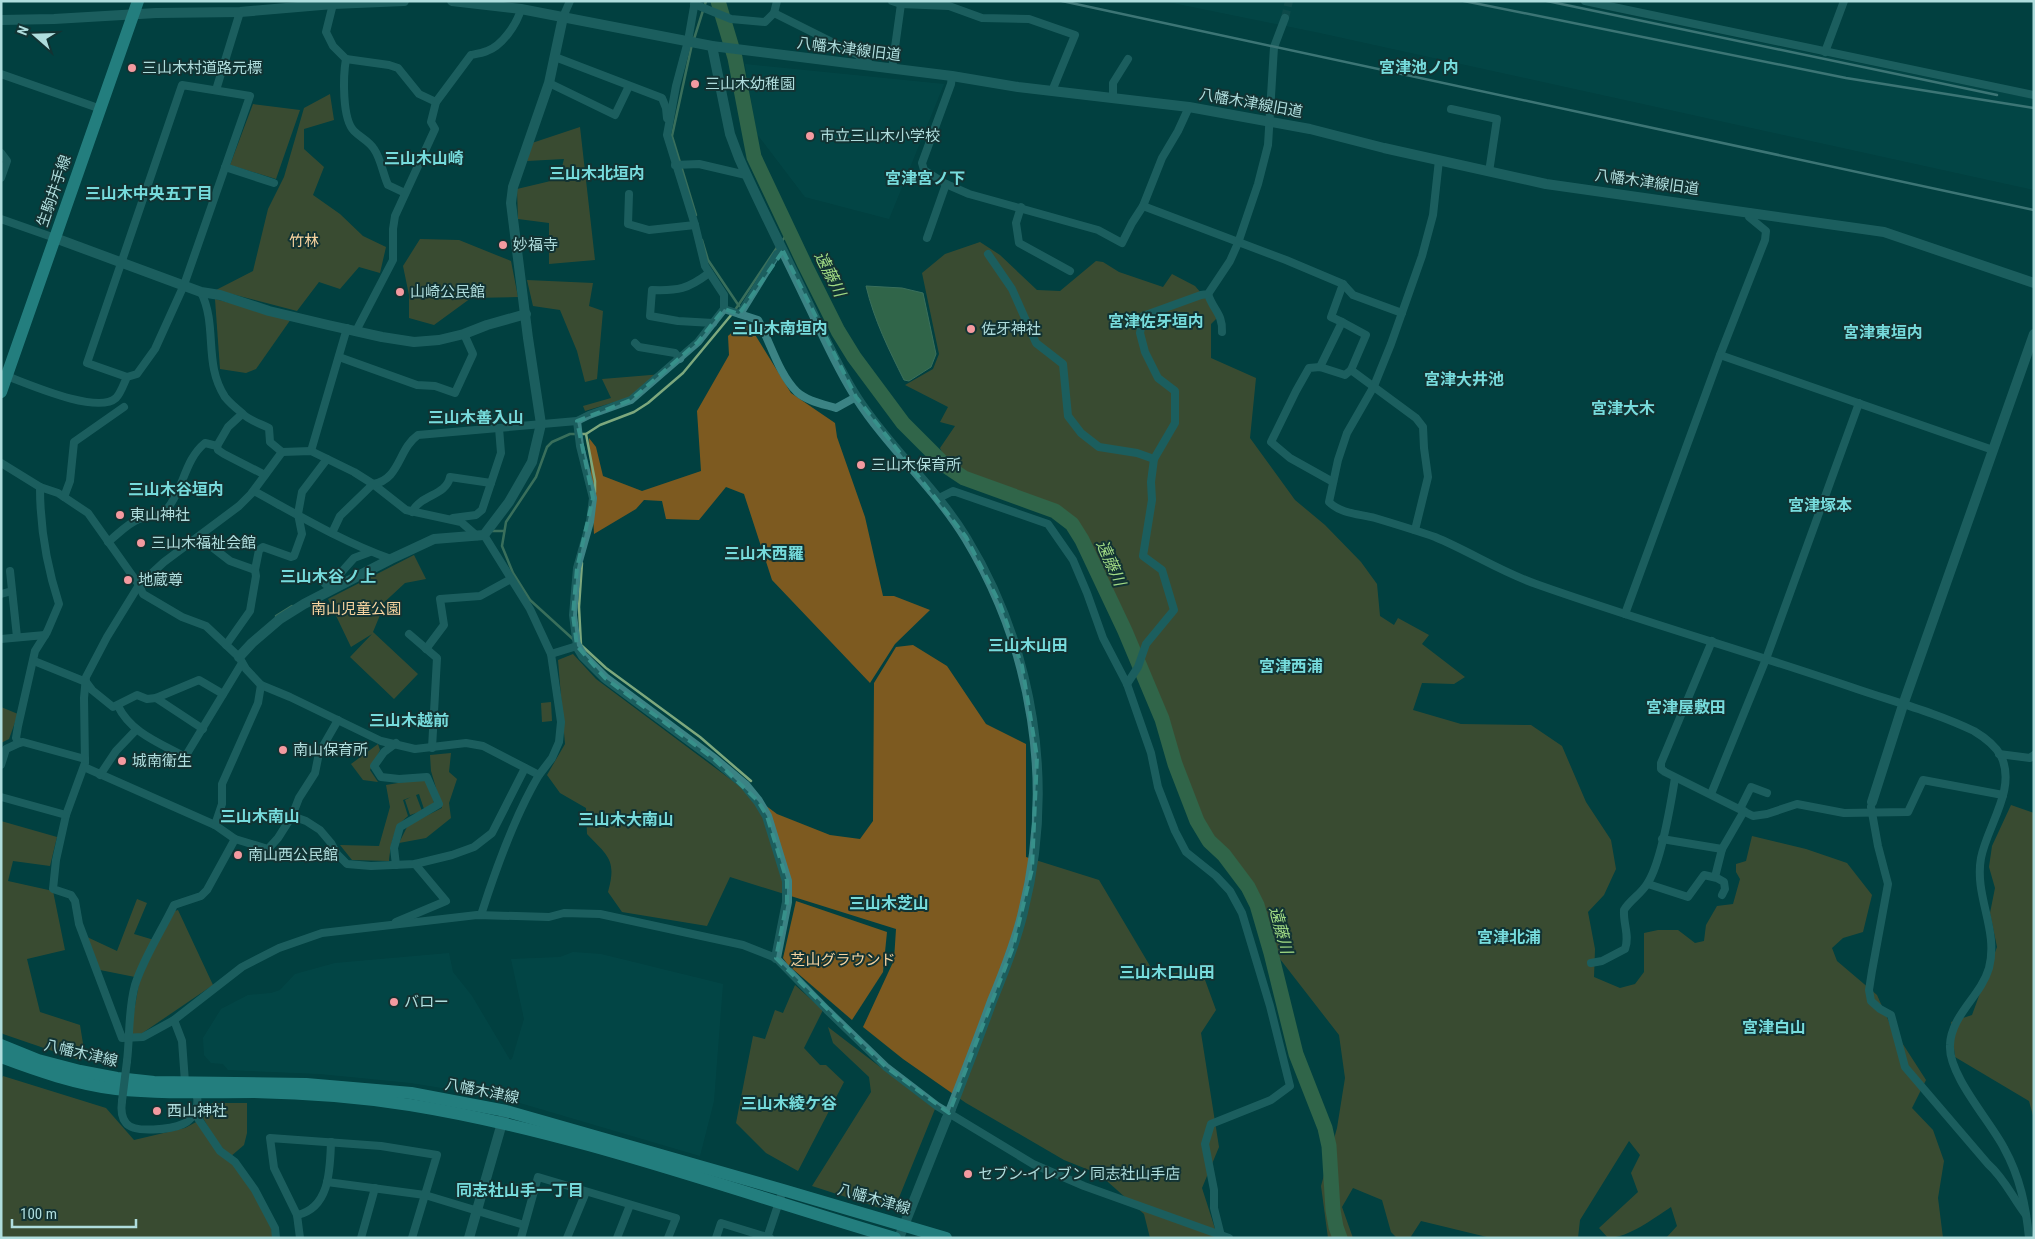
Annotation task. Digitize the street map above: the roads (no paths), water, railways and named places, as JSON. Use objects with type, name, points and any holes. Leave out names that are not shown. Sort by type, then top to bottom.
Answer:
[{"type":"main road","name":"生駒井手線","points":[[1,392],[4,375],[55,238],[138,1]]},
{"type":"main road","name":"八幡木津線","points":[[1,1045],[38,1060],[117,1078],[185,1082],[254,1082],[355,1088],[411,1094],[504,1117],[781,1196],[904,1225],[946,1238]]},
{"type":"main road","name":"八幡木津線","points":[[1,1057],[34,1070],[87,1084],[154,1092],[254,1092],[352,1098],[504,1117]]},
{"type":"main road","name":"八幡木津線","points":[[781,1196],[895,1238]]},
{"type":"street","points":[[1,20],[133,14],[240,12],[333,2],[404,1]]},
{"type":"street","name":"八幡木津線旧道","points":[[452,1],[521,9],[717,47],[1189,107],[1268,121],[1546,184],[1884,232],[2034,284]]},
{"type":"street","points":[[118,706],[123,717],[136,730],[186,757],[252,643],[280,618],[391,559],[434,539],[480,535],[509,502],[532,462],[541,424],[512,210],[513,186],[549,84],[560,25],[570,1]]},
{"type":"street","points":[[726,310],[724,295],[705,266],[695,225],[667,135],[676,86],[688,41],[694,3],[715,14],[731,19],[765,22],[774,13],[777,1]]},
{"type":"street","points":[[892,1],[902,4],[949,6],[982,18],[1029,19],[1076,35],[1052,91]]},
{"type":"street","points":[[1585,1],[2034,95]]},
{"type":"street","points":[[1824,52],[1844,1]]},
{"type":"street","points":[[333,2],[326,32],[333,46],[346,59],[398,68],[419,94],[436,102]]},
{"type":"street","points":[[892,69],[902,4]]},
{"type":"street","points":[[311,451],[339,357],[352,330],[394,260],[393,229],[395,216],[435,129],[431,122],[436,102],[471,55],[488,51],[508,35],[521,9]]},
{"type":"street","points":[[216,90],[240,12]]},
{"type":"street","points":[[774,13],[858,55],[875,68]]},
{"type":"street","points":[[1127,684],[1138,666],[1146,644],[1174,610],[1162,570],[1143,556],[1152,500],[1151,482],[1154,459],[1175,423],[1175,391],[1158,378],[1145,352],[1140,333],[1143,316],[1208,294],[1230,261],[1251,208],[1268,145],[1274,46],[1285,18]]},
{"type":"street","points":[[717,47],[730,134],[746,175],[856,397],[879,429],[938,498],[966,537],[982,567],[1010,630],[1022,666],[1033,720],[1038,789],[1032,869],[1023,912],[1013,947],[899,1238]]},
{"type":"street","points":[[555,57],[662,98],[666,108],[666,118],[670,121]]},
{"type":"street","points":[[346,59],[344,88],[347,114],[352,130],[370,142],[376,152],[388,186],[405,194]]},
{"type":"street","points":[[1113,98],[1113,83],[1128,59]]},
{"type":"street","points":[[1,74],[101,109]]},
{"type":"street","points":[[952,76],[945,102],[922,163],[924,170],[946,184],[969,194],[1098,230],[1122,243],[1132,222],[1144,206],[1162,158],[1178,131],[1189,107]]},
{"type":"street","points":[[549,84],[615,115],[629,86]]},
{"type":"street","points":[[182,85],[216,90],[250,96],[184,285],[155,349],[137,374],[127,377],[87,363],[182,85]]},
{"type":"street","points":[[1451,109],[1498,119],[1490,172]]},
{"type":"street","points":[[1,153],[7,162],[1,178]]},
{"type":"street","points":[[1439,160],[1433,216],[1422,256],[1374,386],[1347,433],[1338,460],[1329,502],[1336,509],[1415,530],[1533,583],[1903,705],[1976,732],[1987,740],[1999,754],[2006,773],[2003,795],[1984,846],[1980,868],[1982,897],[1991,934],[1990,964],[1979,990],[1954,1028],[1950,1041],[1950,1053],[1959,1077],[2010,1160],[2021,1186],[2029,1238]]},
{"type":"street","points":[[676,165],[699,164],[746,175]]},
{"type":"street","points":[[225,167],[274,183]]},
{"type":"street","points":[[927,238],[946,184]]},
{"type":"street","points":[[629,194],[628,224],[649,230],[695,225]]},
{"type":"street","points":[[1144,206],[1286,260],[1342,284],[1353,295],[1402,313]]},
{"type":"street","points":[[1020,207],[1016,223],[1019,243],[1070,270]]},
{"type":"street","points":[[1625,614],[1766,234],[1764,229],[1749,217],[1748,212]]},
{"type":"street","points":[[1,219],[201,292],[220,295],[269,310],[352,330],[414,342],[439,340],[464,334],[487,325],[526,314]]},
{"type":"street","points":[[738,313],[777,254],[783,251]]},
{"type":"street","points":[[988,254],[1012,289],[1036,343],[1063,364],[1068,416],[1081,433],[1099,447],[1137,453],[1154,459]]},
{"type":"street","points":[[709,273],[694,285],[676,291],[652,290],[650,316],[678,321],[713,323]]},
{"type":"street","points":[[1333,482],[1290,458],[1271,442],[1309,368],[1320,367],[1345,376],[1350,370],[1366,335],[1330,317],[1342,284]]},
{"type":"street","points":[[201,292],[208,306],[212,366],[226,398],[242,414],[269,428],[270,442],[282,452],[311,451],[373,484],[406,510],[461,522],[480,535],[530,609],[552,654],[561,722],[560,742],[552,758],[529,792],[494,874],[481,915]]},
{"type":"street","points":[[1208,294],[1210,301],[1220,315],[1222,332]]},
{"type":"street","points":[[726,310],[758,320],[785,377],[798,393],[814,402],[836,408],[856,397]]},
{"type":"street","points":[[332,534],[340,516],[373,484],[379,483],[392,475],[406,446],[418,435],[577,421],[631,400],[698,342],[726,310]]},
{"type":"street","points":[[1320,367],[1342,322]]},
{"type":"street","points":[[339,357],[417,385],[435,386],[455,393],[473,354],[464,334]]},
{"type":"street","points":[[2027,1216],[2015,1200],[2001,1175],[1988,1164],[1905,1066],[1891,1014],[1880,1009],[1870,1001],[1869,990],[1888,884],[1871,807],[1903,705],[2034,334]]},
{"type":"street","points":[[635,343],[639,347],[675,354],[680,359]]},
{"type":"street","points":[[1720,355],[1993,450]]},
{"type":"street","points":[[1350,370],[1416,418],[1423,427],[1428,477],[1415,530]]},
{"type":"street","points":[[4,375],[64,397],[104,404],[116,398],[127,377]]},
{"type":"street","points":[[1711,794],[1766,659],[1859,403]]},
{"type":"street","points":[[64,497],[70,481],[74,442],[124,407]]},
{"type":"street","points":[[217,446],[228,427],[242,414]]},
{"type":"street","points":[[577,421],[580,446],[593,498],[590,522],[577,568],[573,615],[577,646],[583,656],[605,678],[714,758],[745,785],[758,801],[767,816],[787,881],[787,902],[776,958]]},
{"type":"street","points":[[448,519],[476,515],[482,510],[501,453],[499,428]]},
{"type":"street","points":[[108,542],[138,519],[157,517],[165,511],[177,496],[188,466],[205,443],[217,446],[218,450],[224,454],[265,475]]},
{"type":"street","points":[[282,452],[254,491],[239,506],[164,562],[139,585],[107,637],[86,677],[84,763],[66,815],[52,889],[71,895],[76,902],[79,924],[122,1038],[143,1037],[174,1020],[242,967],[279,948],[322,933],[481,915],[549,917],[564,913],[600,914],[743,945],[776,958],[813,997],[886,1067],[937,1106],[1033,1164],[1084,1186],[1229,1238]]},
{"type":"street","points":[[226,644],[250,611],[260,550],[263,547],[291,557],[294,556],[302,534],[298,515],[302,492],[327,459]]},
{"type":"street","points":[[1,463],[40,487],[64,497],[88,513],[139,585],[143,594],[182,617],[206,626],[241,660],[261,686],[290,697],[381,741],[415,749],[466,743],[483,746],[539,775]]},
{"type":"street","points":[[412,512],[416,503],[446,488],[450,477],[491,483]]},
{"type":"street","points":[[19,742],[16,738],[18,726],[35,651],[45,635],[58,604],[48,568],[40,522],[40,487]]},
{"type":"street","points":[[254,491],[332,534],[370,552],[391,559]]},
{"type":"street","points":[[938,498],[953,491],[1048,524],[1060,540],[1073,560],[1103,638],[1127,684],[1148,745],[1158,787],[1182,845],[1186,852],[1216,876],[1230,892],[1242,913],[1270,1006],[1290,1086],[1272,1100],[1211,1124],[1205,1144],[1211,1174],[1214,1208],[1221,1236]]},
{"type":"street","points":[[198,537],[230,561],[256,570]]},
{"type":"street","points":[[325,584],[338,576],[354,558],[370,552]]},
{"type":"street","points":[[10,571],[18,637]]},
{"type":"street","points":[[426,648],[444,625],[440,599],[480,596],[511,580]]},
{"type":"street","points":[[1,594],[12,591]]},
{"type":"street","points":[[409,634],[437,658],[432,748]]},
{"type":"street","points":[[1,639],[45,635]]},
{"type":"street","points":[[1712,641],[1660,763],[1661,769],[1675,778],[1753,816],[1767,814],[1797,804],[1844,813],[1871,807],[1908,812],[1923,780],[2003,795]]},
{"type":"street","points":[[552,654],[577,646]]},
{"type":"street","points":[[34,661],[86,682],[92,690],[113,707],[137,695],[147,699],[156,698],[199,680],[223,694]]},
{"type":"street","points":[[215,825],[222,804],[222,784],[258,703],[261,686]]},
{"type":"street","points":[[156,698],[203,729]]},
{"type":"street","points":[[1,765],[6,749],[19,742],[24,742],[84,763],[100,775],[215,825],[235,839],[268,849],[278,838],[292,816],[299,798],[315,773],[319,753],[338,720]]},
{"type":"street","points":[[100,775],[116,751],[136,730]]},
{"type":"street","points":[[396,743],[384,752],[374,766],[381,777],[399,779],[427,777],[439,804],[400,827],[394,848],[396,866]]},
{"type":"street","points":[[1999,754],[2030,758],[2034,755]]},
{"type":"street","points":[[292,816],[306,821],[320,830],[337,854],[347,864],[396,866],[415,864],[452,855],[474,847],[492,833],[525,768]]},
{"type":"street","points":[[1591,963],[1602,961],[1625,949],[1628,941],[1623,919],[1624,910],[1648,884],[1662,839],[1675,778]]},
{"type":"street","points":[[1715,877],[1722,848],[1742,810],[1751,787],[1767,793]]},
{"type":"street","points":[[1,797],[66,815]]},
{"type":"street","points":[[195,1114],[184,1124],[138,1130],[125,1123],[121,1111],[130,1038],[128,1027],[135,986],[147,956],[174,906],[201,896],[207,890],[235,839]]},
{"type":"street","points":[[1662,839],[1722,848]]},
{"type":"street","points":[[388,926],[446,901],[415,864]]},
{"type":"street","points":[[1648,884],[1688,897],[1704,875],[1715,877],[1724,882],[1725,889],[1722,896]]},
{"type":"street","points":[[174,1020],[182,1041],[185,1082],[196,1092],[195,1114],[220,1150],[235,1162],[255,1190],[275,1228],[276,1238]]},
{"type":"street","points":[[469,1238],[504,1117]]},
{"type":"street","points":[[300,1238],[297,1215],[274,1168],[270,1138],[381,1146],[437,1155],[412,1238]]},
{"type":"street","points":[[297,1215],[308,1212],[316,1206],[322,1196],[330,1165],[331,1142]]},
{"type":"street","points":[[520,1238],[538,1177],[676,1218],[668,1238]]},
{"type":"street","points":[[327,1182],[425,1195],[524,1225]]},
{"type":"street","points":[[361,1238],[375,1188]]},
{"type":"street","points":[[566,1238],[586,1192]]},
{"type":"street","points":[[716,1238],[721,1223],[768,1238],[781,1196]]},
{"type":"street","points":[[617,1238],[630,1205]]},
{"type":"waterway","points":[[694,39],[706,1]]},
{"type":"waterway","name":"遠藤川","points":[[718,1],[735,58],[754,157],[805,265],[838,331],[854,357],[903,423],[946,466],[964,478],[1055,511],[1072,524],[1082,540],[1125,631],[1162,719],[1175,764],[1197,821],[1209,841],[1224,855],[1248,887],[1257,905],[1296,1054],[1325,1128],[1329,1146],[1333,1210],[1340,1238]]},
{"type":"waterway","points":[[692,44],[672,136],[696,215]]},
{"type":"waterway","points":[[781,242],[790,231]]},
{"type":"waterway","points":[[702,240],[708,260],[739,306]]},
{"type":"waterway","points":[[735,310],[778,246]]},
{"type":"waterway","points":[[574,640],[530,600],[513,573],[502,546],[506,522],[536,477],[547,447],[552,442],[570,434],[586,434],[600,425],[634,412],[648,403],[683,373],[732,314]]},
{"type":"waterway","points":[[586,434],[595,481],[595,492]]},
{"type":"waterway","points":[[491,531],[504,531]]},
{"type":"waterway","points":[[582,563],[579,607],[581,645],[606,668],[700,737],[751,781]]},
{"type":"waterway","points":[[276,616],[292,606]]},
{"type":"tunnel","points":[[1285,18],[1289,1]]},
{"type":"railway","points":[[1062,1],[2034,210]]},
{"type":"railway","points":[[1464,1],[1846,78],[2034,108]]},
{"type":"railway","points":[[1547,1],[1997,95]]},
{"type":"place","name":"三山木村道路元標","points":[[132,68]]},
{"type":"place","name":"三山木幼稚園","points":[[695,84]]},
{"type":"place","name":"市立三山木小学校","points":[[810,136]]},
{"type":"place","name":"妙福寺","points":[[503,245]]},
{"type":"place","name":"山崎公民館","points":[[400,292]]},
{"type":"place","name":"佐牙神社","points":[[971,329]]},
{"type":"place","name":"三山木保育所","points":[[861,465]]},
{"type":"place","name":"東山神社","points":[[120,515]]},
{"type":"place","name":"三山木福祉会館","points":[[141,543]]},
{"type":"place","name":"地蔵尊","points":[[128,580]]},
{"type":"place","name":"南山保育所","points":[[283,750]]},
{"type":"place","name":"城南衛生","points":[[122,761]]},
{"type":"place","name":"南山西公民館","points":[[238,855]]},
{"type":"place","name":"バロー","points":[[394,1002]]},
{"type":"place","name":"西山神社","points":[[157,1111]]},
{"type":"place","name":"セブン-イレブン 同志社山手店","points":[[968,1174]]},
{"type":"district","name":"宮津池ノ内","points":[[1419,67]]},
{"type":"district","name":"三山木山崎","points":[[424,158]]},
{"type":"district","name":"三山木北垣内","points":[[597,173]]},
{"type":"district","name":"宮津宮ノ下","points":[[925,178]]},
{"type":"district","name":"三山木中央五丁目","points":[[149,193]]},
{"type":"district","name":"宮津佐牙垣内","points":[[1156,321]]},
{"type":"district","name":"三山木南垣内","points":[[780,328]]},
{"type":"district","name":"宮津東垣内","points":[[1883,332]]},
{"type":"district","name":"宮津大井池","points":[[1464,379]]},
{"type":"district","name":"宮津大木","points":[[1623,408]]},
{"type":"district","name":"三山木善入山","points":[[476,417]]},
{"type":"district","name":"三山木谷垣内","points":[[176,489]]},
{"type":"district","name":"宮津塚本","points":[[1820,505]]},
{"type":"district","name":"三山木西羅","points":[[764,553]]},
{"type":"district","name":"三山木谷ノ上","points":[[328,576]]},
{"type":"district","name":"三山木山田","points":[[1028,645]]},
{"type":"district","name":"宮津西浦","points":[[1291,666]]},
{"type":"district","name":"宮津屋敷田","points":[[1686,707]]},
{"type":"district","name":"三山木越前","points":[[409,720]]},
{"type":"district","name":"三山木南山","points":[[260,816]]},
{"type":"district","name":"三山木大南山","points":[[626,819]]},
{"type":"district","name":"三山木芝山","points":[[889,903]]},
{"type":"district","name":"宮津北浦","points":[[1509,937]]},
{"type":"district","name":"三山木口山田","points":[[1167,972]]},
{"type":"district","name":"宮津白山","points":[[1774,1027]]},
{"type":"district","name":"三山木綾ケ谷","points":[[789,1103]]},
{"type":"district","name":"同志社山手一丁目","points":[[520,1190]]},
{"type":"park label","name":"竹林","points":[[304,241]]},
{"type":"park label","name":"南山児童公園","points":[[356,609]]},
{"type":"park label","name":"芝山グラウンド","points":[[843,960]]}]
